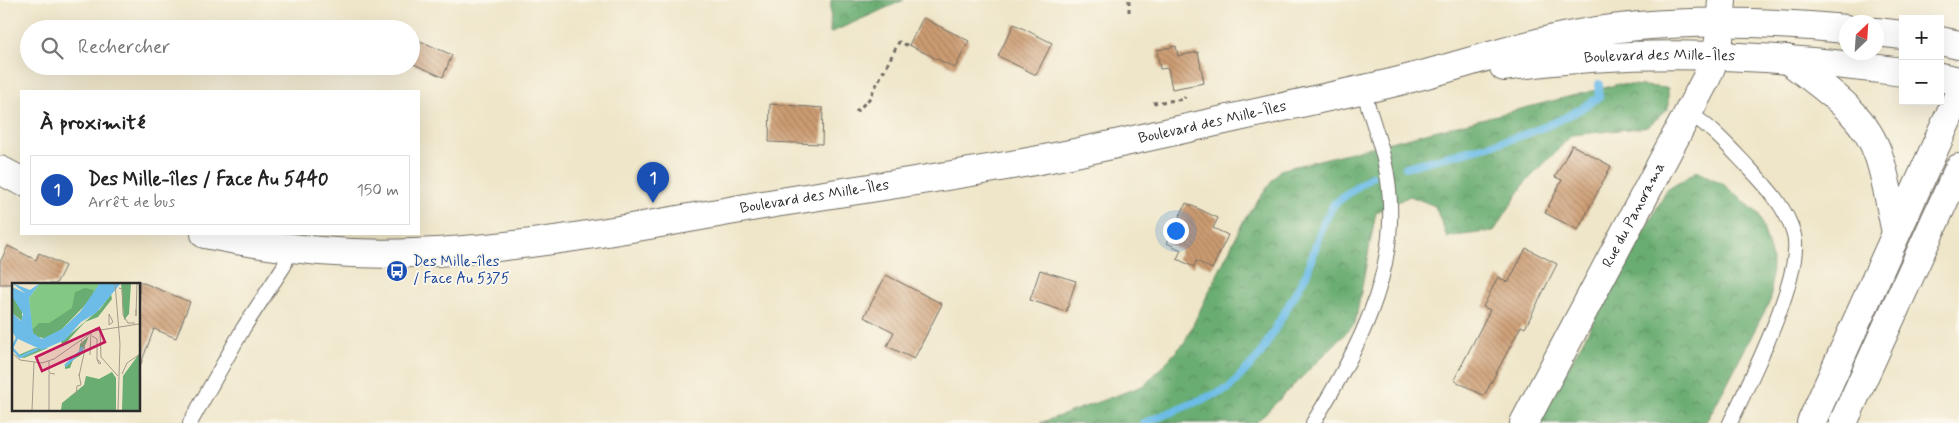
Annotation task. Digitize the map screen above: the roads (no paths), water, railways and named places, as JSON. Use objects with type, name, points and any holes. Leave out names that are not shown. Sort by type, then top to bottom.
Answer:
[{"type":"main road","name":"Boulevard des Mille-Îles","points":[[211,235],[290,248],[414,253],[555,238],[1071,154],[1418,77],[1511,50],[1569,36],[1664,25],[1722,12],[1786,24],[1839,28]]},
{"type":"main road","name":"Rue du Panorama","points":[[1524,423],[1688,113],[1716,55],[1722,12]]},
{"type":"main road","points":[[1884,33],[1899,35]]},
{"type":"main road","points":[[1944,42],[1959,45]]},
{"type":"main road","name":"Boulevard des Mille-Îles","points":[[1418,77],[1574,58],[1650,54],[1787,59],[1899,72]]},
{"type":"main road","points":[[1787,59],[1843,103],[1864,126],[1880,158],[1896,232]]},
{"type":"main road","points":[[1944,78],[1959,81]]},
{"type":"main road","points":[[1810,423],[1959,94]]},
{"type":"main road","points":[[1843,423],[1959,168]]},
{"type":"main road","points":[[0,170],[20,180]]},
{"type":"lane","points":[[1313,423],[1346,366],[1369,319],[1378,295],[1388,248],[1389,188],[1384,160],[1363,90]]},
{"type":"lane","points":[[1688,113],[1716,133],[1767,188],[1785,213],[1796,245],[1792,274],[1782,305],[1730,423]]},
{"type":"lane","points":[[190,423],[244,327],[280,273],[290,248]]},
{"type":"waterway","points":[[1406,167],[1506,141],[1554,123],[1599,97],[1599,84]]},
{"type":"waterway","points":[[1144,423],[1228,389],[1260,355],[1307,273],[1322,226],[1334,204],[1372,176]]},
{"type":"place","name":"Des Mille-îles / Face Au 5440","points":[[653,203]]},
{"type":"place","name":"Des Mille-îles / Face Au 5375","points":[[397,271]]}]
